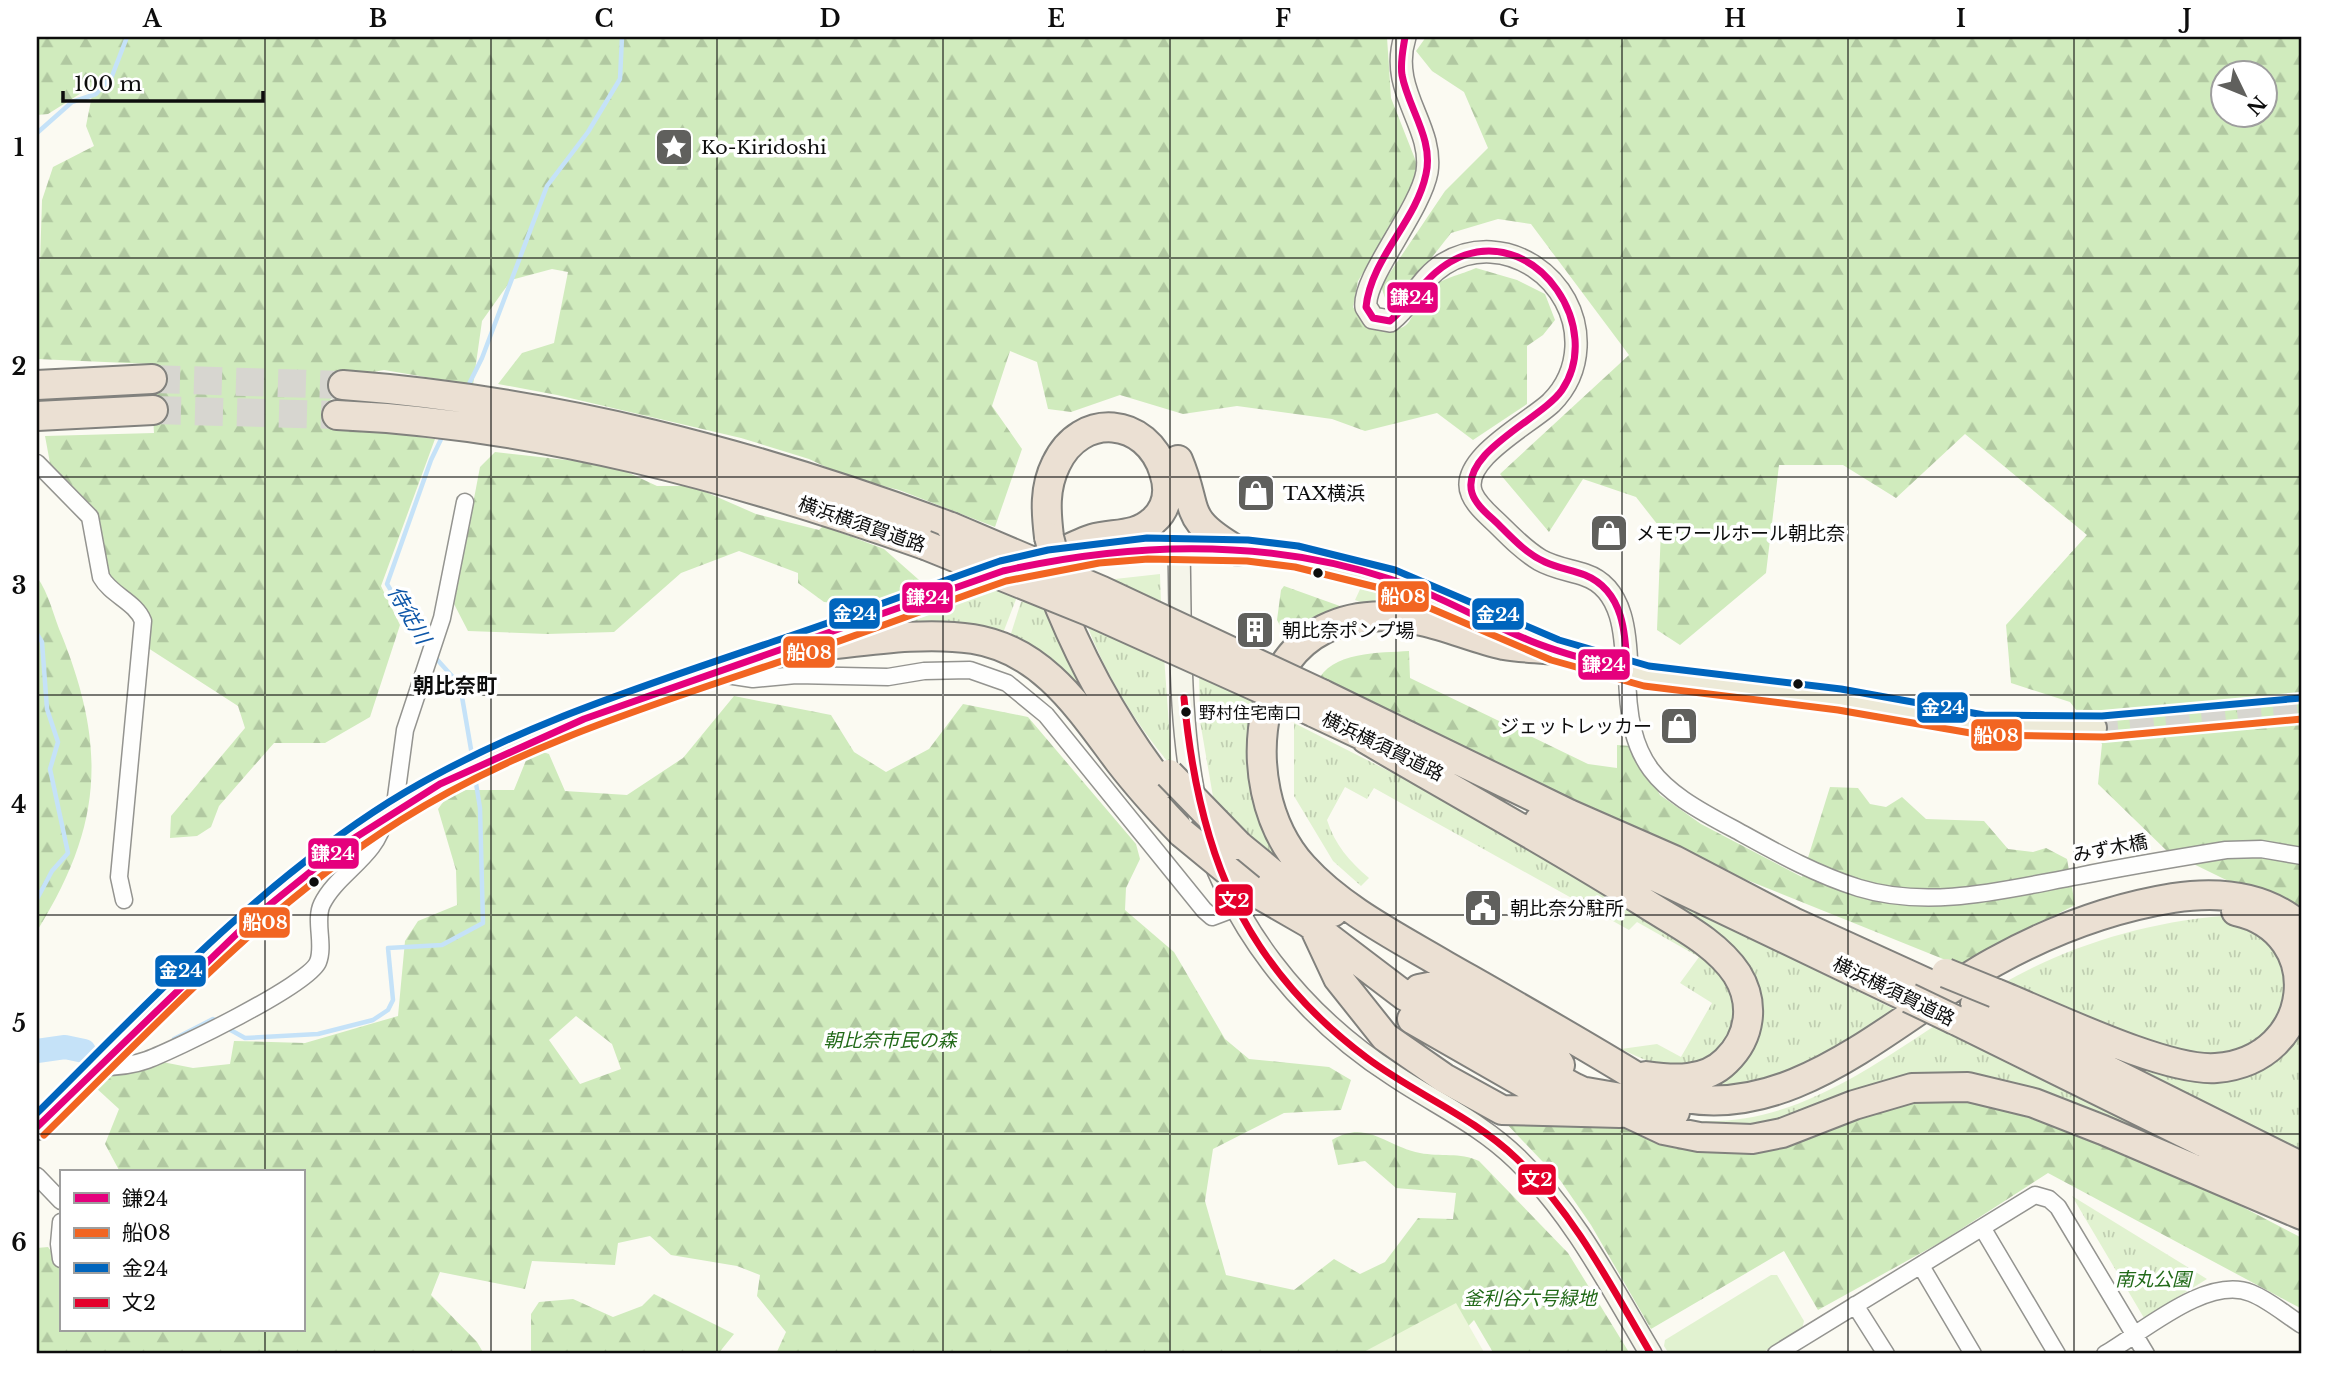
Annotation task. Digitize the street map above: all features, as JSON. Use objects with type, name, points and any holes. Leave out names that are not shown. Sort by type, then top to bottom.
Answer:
[{"type":"highway","points":[[37,385],[152,379]]},
{"type":"highway","name":"横浜横須賀道路","points":[[343,385],[474,399],[564,414],[736,454],[856,492],[951,527],[1091,586],[1318,703],[1352,730],[1975,1006],[2302,1167]]},
{"type":"highway","points":[[37,416],[153,410]]},
{"type":"highway","points":[[1238,551],[1207,531],[1195,517],[1180,463],[1161,433],[1130,414],[1112,411],[1094,413],[1076,421],[1044,456],[1034,497],[1049,561],[1104,680],[1168,782],[1316,933],[1532,1102]]},
{"type":"highway","name":"横浜横須賀道路","points":[[337,415],[466,426],[554,441],[758,489],[925,545],[1318,703],[1674,860],[1794,922],[1928,985]]},
{"type":"highway","points":[[1113,426],[1128,429],[1150,444],[1160,458],[1168,496],[1153,522],[1129,533],[1093,539],[1049,561],[1046,514],[1050,477],[1068,446],[1082,435],[1098,428],[1113,426]]},
{"type":"highway","points":[[1407,944],[1319,883],[1302,866],[1275,822],[1266,793],[1262,735],[1274,683],[1285,663],[1318,631],[1363,616],[1393,615],[1503,645],[1556,650]]},
{"type":"highway","points":[[788,649],[937,637],[971,639],[1011,650],[1029,660],[1062,688],[1138,785],[1243,899],[1316,933],[1338,978],[1379,1030],[1444,1078],[1502,1110],[1574,1089]]},
{"type":"highway","points":[[1352,730],[1589,867],[1695,935],[1735,971],[1744,986],[1748,1019],[1736,1051],[1724,1063],[1709,1073],[1670,1080],[1612,1063]]},
{"type":"highway","points":[[1237,851],[1356,925],[1407,944],[1439,949],[1566,1022],[1612,1063],[1661,1092],[1699,1100],[1748,1098],[1773,1091],[1825,1069],[1957,984],[2018,950],[2057,931],[2149,902],[2196,895],[2259,901],[2284,913],[2302,928]]},
{"type":"highway","points":[[1381,985],[1419,989],[1574,1089],[1696,1116],[1772,1107],[1832,1082],[1989,980],[2025,961],[2107,928],[2157,915],[2196,910],[2239,912],[2269,927],[2294,960],[2300,997],[2291,1022],[2263,1053],[2240,1064],[2214,1068],[1975,1006],[1928,985]]},
{"type":"highway","points":[[1381,985],[1574,1089],[1664,1130],[1699,1138],[1752,1139],[1782,1133],[1854,1105],[1912,1088],[1968,1087],[2034,1103],[2302,1215]]},
{"type":"highway","name":"横浜横須賀道路","points":[[1975,1006],[2302,1191]]},
{"type":"main road","points":[[1405,37],[1401,68],[1405,95],[1425,142],[1427,171],[1420,197],[1368,288],[1366,307],[1373,318],[1390,321],[1399,315],[1425,278],[1446,263],[1481,252],[1505,254],[1530,262],[1554,281],[1564,296],[1576,341],[1574,367],[1565,386],[1549,405],[1485,454],[1470,479],[1471,494],[1525,549],[1542,561],[1588,576],[1608,591],[1616,604],[1624,629],[1627,671]]},
{"type":"main road","points":[[1178,549],[1191,775],[1209,847],[1243,899],[1276,971],[1335,1032],[1398,1078],[1481,1129],[1541,1185],[1591,1253],[1651,1354]]},
{"type":"main road","points":[[37,1128],[213,957],[283,895],[389,815],[440,785],[561,727],[788,649],[954,588],[1094,551],[1238,551],[1318,561],[1390,579],[1556,650],[1627,671],[1711,687],[1818,696],[1980,725],[2094,728]]},
{"type":"street","points":[[37,463],[90,517],[101,577],[105,584],[139,612],[143,621],[119,877],[124,900]]},
{"type":"street","points":[[99,1067],[133,1064],[191,1041],[272,998],[314,970],[319,961],[321,905],[382,835],[389,815],[405,730],[442,618],[465,502]]},
{"type":"street","points":[[716,673],[753,679],[796,675],[888,677],[950,669],[990,675],[1024,695],[1046,715],[1212,917],[1243,899]]},
{"type":"street","name":"みず木橋","points":[[1627,671],[1630,717],[1637,748],[1648,768],[1668,790],[1692,807],[1807,868],[1860,888],[1909,897],[1957,897],[2226,850],[2261,849],[2302,856]]},
{"type":"street","points":[[37,1176],[60,1200]]},
{"type":"street","points":[[1776,1354],[1795,1349],[1855,1305],[2035,1195],[2049,1199],[2058,1207],[2146,1354]]},
{"type":"street","points":[[1983,1229],[2057,1354]]},
{"type":"street","points":[[60,1233],[60,1252]]},
{"type":"street","points":[[1921,1266],[1973,1354]]},
{"type":"street","points":[[2105,1354],[2198,1296],[2217,1290],[2235,1289],[2253,1293],[2302,1325]]},
{"type":"street","points":[[1855,1305],[1886,1354]]},
{"type":"green space","points":[[37,37],[1387,37],[1391,98],[1417,164],[1410,196],[1358,281],[1353,307],[1367,328],[1403,327],[1434,285],[1476,268],[1517,280],[1545,294],[1555,320],[1543,335],[1527,346],[1527,404],[1473,440],[1437,413],[1365,431],[1332,419],[1237,406],[1183,414],[1120,395],[1071,412],[1048,409],[1037,362],[1010,351],[992,406],[1022,449],[995,527],[899,490],[847,477],[809,459],[741,438],[498,384],[522,353],[554,343],[568,272],[552,269],[511,280],[482,321],[473,385],[384,370],[345,377],[329,402],[327,425],[435,439],[381,586],[400,625],[370,717],[325,743],[274,743],[219,806],[211,827],[197,836],[170,838],[171,816],[245,728],[238,706],[148,648],[147,614],[111,582],[98,512],[50,463],[45,436],[154,433],[150,364],[37,359],[42,200],[53,167],[94,146],[86,126],[94,85],[48,114],[37,115]]},
{"type":"green space","points":[[1426,37],[2302,37],[2302,917],[2167,851],[2098,784],[2102,744],[2070,702],[2011,683],[2006,625],[2087,535],[1965,434],[1896,498],[1843,465],[1779,465],[1766,573],[1680,645],[1657,630],[1661,529],[1636,497],[1583,479],[1549,532],[1500,474],[1629,355],[1531,224],[1498,219],[1451,233],[1398,301],[1385,298],[1381,286],[1445,191],[1488,148],[1464,92],[1432,71],[1416,51]]},
{"type":"green space","points":[[495,452],[612,465],[657,486],[692,486],[756,514],[819,530],[823,526],[884,549],[927,587],[869,606],[824,602],[798,583],[798,573],[739,551],[681,573],[614,632],[547,634],[468,631],[454,604],[480,467]]},
{"type":"green space","points":[[1160,574],[1161,604],[1106,580]]},
{"type":"green space","points":[[37,577],[48,598],[77,677],[91,752],[91,787],[75,857],[59,893],[37,931]]},
{"type":"green space","points":[[996,584],[1018,594],[1000,641],[837,640]]},
{"type":"green space","points":[[1362,585],[1401,592],[1456,621],[1361,610],[1363,603],[1355,600]]},
{"type":"green space","points":[[1284,586],[1351,610],[1291,646],[1277,620],[1281,590]]},
{"type":"green space","points":[[1029,600],[1053,608],[1135,760],[1008,643],[1021,602]]},
{"type":"green space","points":[[1085,620],[1164,656],[1172,767],[1122,697]]},
{"type":"green space","points":[[1409,651],[1410,678],[1588,764],[1617,768],[1617,745],[1631,746],[1660,795],[1701,824],[1802,877],[1830,787],[1858,788],[1870,804],[1886,807],[1902,797],[1926,819],[1984,821],[2008,849],[2033,852],[2046,848],[2067,859],[2075,905],[1958,965],[1630,833],[1317,683],[1333,665],[1344,659]]},
{"type":"green space","points":[[1199,672],[1259,703],[1261,803],[1339,909],[1216,814],[1200,721]]},
{"type":"green space","name":"朝比奈市民の森","points":[[734,696],[831,715],[854,752],[886,772],[929,749],[963,704],[1028,717],[1136,844],[1140,859],[1126,888],[1125,910],[1174,952],[1225,1039],[1249,1059],[1329,1067],[1351,1080],[1341,1110],[1284,1113],[1213,1149],[1205,1201],[1226,1275],[1294,1290],[1334,1259],[1360,1274],[1385,1262],[1418,1218],[1453,1219],[1456,1193],[1396,1188],[1365,1161],[1338,1165],[1332,1140],[1344,1134],[1367,1133],[1420,1153],[1479,1161],[1568,1253],[1630,1354],[1494,1354],[1474,1320],[1459,1336],[1462,1354],[776,1354],[786,1332],[757,1296],[760,1275],[737,1266],[671,1255],[650,1236],[618,1243],[615,1265],[532,1261],[525,1289],[440,1272],[431,1295],[477,1342],[484,1354],[37,1354],[37,1248],[48,1247],[60,1263],[60,1332],[304,1332],[304,1170],[119,1170],[105,1144],[119,1109],[95,1087],[132,1056],[193,1068],[230,1064],[234,1041],[305,1043],[398,1016],[405,941],[418,921],[457,905],[456,870],[438,809],[452,790],[514,790],[531,748],[549,754],[565,791],[627,795],[683,758]],"holes":[[[576,1016],[612,1044],[621,1069],[580,1084],[549,1040]]]},
{"type":"green space","points":[[1294,723],[1533,844],[1716,961],[1734,984],[1737,999],[1735,1025],[1725,1048],[1706,1064],[1685,1069],[1656,1064],[1621,1049],[1657,1044],[1681,1057],[1712,1003],[1680,983],[1699,957],[1637,922],[1629,930],[1374,788],[1367,799],[1345,787],[1327,820],[1344,852],[1369,878],[1361,886],[1333,861],[1294,796]]},
{"type":"green space","points":[[1648,888],[1904,1014],[1765,1089],[1679,1090],[1724,1075],[1756,998]]},
{"type":"green space","points":[[2221,916],[2252,925],[2289,964],[2292,1008],[2244,1056],[2177,1054],[2000,985],[2052,959],[2107,938],[2163,924]]},
{"type":"green space","points":[[1999,1004],[2197,1076],[2302,1017],[2302,1156]]},
{"type":"green space","points":[[1936,1025],[2255,1180],[1991,1082],[1764,1129],[1710,1132],[1677,1119],[1714,1121],[1749,1118],[1782,1109],[1845,1082]]},
{"type":"green space","points":[[1920,1100],[1977,1101],[2147,1157],[2302,1238],[2302,1309],[2048,1173],[1941,1242],[1818,1310],[1784,1251],[1651,1329],[1591,1225],[1560,1180],[1503,1120],[1622,1125],[1663,1146],[1757,1152]]},
{"type":"green space","name":"南丸公園","points":[[2072,1196],[2207,1279],[2144,1318]]},
{"type":"green space","points":[[1771,1275],[1777,1275],[1804,1321],[1802,1329],[1760,1354],[1669,1354],[1664,1346],[1665,1340]]},
{"type":"green space","points":[[654,1294],[734,1334],[718,1354],[531,1354],[531,1314],[539,1302],[573,1299],[613,1317],[642,1306]]},
{"type":"green space","points":[[1456,1303],[1485,1354],[1360,1354]]},
{"type":"waterway","points":[[37,133],[72,102],[96,94],[112,76],[127,37]]},
{"type":"waterway","name":"侍従川","points":[[466,390],[482,358],[547,186],[588,132],[620,79],[622,37]]},
{"type":"waterway","name":"侍従川","points":[[427,649],[387,584],[431,460],[443,435]]},
{"type":"waterway","points":[[37,634],[42,642],[47,709],[58,742],[50,769],[68,853],[52,871],[37,899]]},
{"type":"waterway","name":"侍従川","points":[[433,655],[460,685],[473,761]]},
{"type":"waterway","name":"侍従川","points":[[227,1028],[245,1038],[318,1034],[373,1020],[388,1010],[393,1000],[388,948],[442,945],[483,923],[480,808],[475,777]]},
{"type":"waterway","name":"侍従川","points":[[174,1039],[213,1019],[217,1021]]},
{"type":"waterway","name":"侍従川","points":[[37,1051],[65,1047],[84,1051]]},
{"type":"tunnel","points":[[152,379],[343,385]]},
{"type":"tunnel","points":[[153,410],[337,415]]},
{"type":"tunnel","points":[[2094,728],[2302,708]]},
{"type":"transit line","name":"鎌24","points":[[37,1127],[252,919],[345,844],[440,784],[584,719],[1003,571],[1051,561],[1148,550],[1246,551],[1294,556],[1390,579],[1425,592],[1538,644],[1627,671],[1624,629],[1608,592],[1585,575],[1532,555],[1484,510],[1472,493],[1472,478],[1478,464],[1505,437],[1552,401],[1562,390],[1573,365],[1575,339],[1569,313],[1557,290],[1539,270],[1517,257],[1492,251],[1465,255],[1442,268],[1390,321],[1373,318],[1366,307],[1376,272],[1421,191],[1428,161],[1424,136],[1402,75],[1405,37]]},
{"type":"transit line","name":"金24","points":[[37,1113],[162,988],[248,908],[340,835],[434,776],[529,730],[627,692],[1000,561],[1048,550],[1147,538],[1248,540],[1298,546],[1395,570],[1559,640],[1649,666],[1841,689],[1984,715],[2102,716],[2301,698]]},
{"type":"transit line","name":"船08","points":[[44,1135],[214,968],[304,889],[401,820],[446,794],[539,749],[635,711],[1006,581],[1099,563],[1148,559],[1247,561],[1295,567],[1388,590],[1551,660],[1644,686],[1838,710],[1982,735],[2104,737],[2302,719]]},
{"type":"transit line","name":"文2","points":[[1184,698],[1201,805],[1215,854],[1234,900],[1257,943],[1287,983],[1324,1022],[1385,1071],[1462,1117],[1499,1143],[1537,1179],[1574,1226],[1651,1354]]},
{"type":"place","name":"Ko-Kiridoshi","points":[[674,147]]},
{"type":"place","name":"TAX横浜","points":[[1256,493]]},
{"type":"place","name":"メモワールホール朝比奈","points":[[1609,533]]},
{"type":"place","name":"朝比奈ポンプ場","points":[[1255,630]]},
{"type":"place","name":"野村住宅南口","points":[[1186,712]]},
{"type":"place","name":"ジェットレッカー","points":[[1679,726]]},
{"type":"place","name":"朝比奈分駐所","points":[[1483,908]]},
{"type":"district","name":"朝比奈町","points":[[455,686]]},
{"type":"park label","name":"釜利谷六号緑地","points":[[1530,1298]]}]
